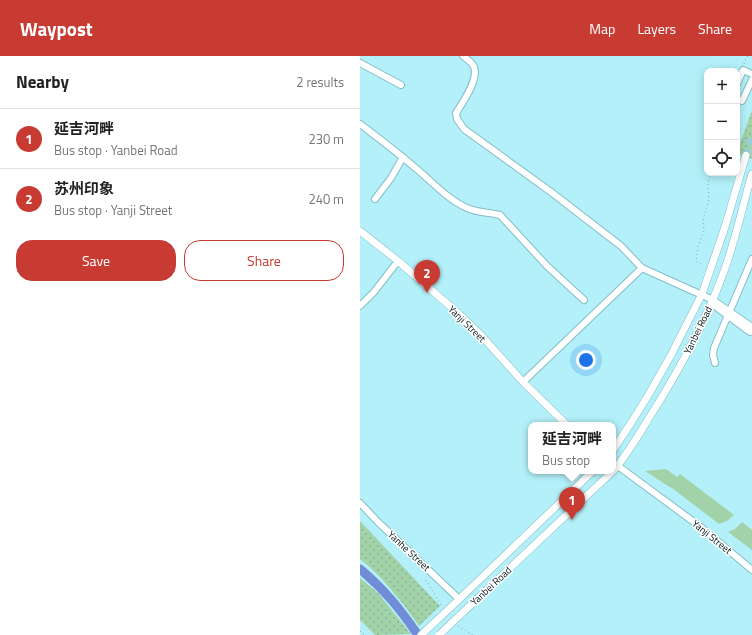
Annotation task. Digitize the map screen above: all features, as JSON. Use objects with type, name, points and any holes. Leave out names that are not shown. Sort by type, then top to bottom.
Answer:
[{"type":"main road","name":"Yanbei Road","points":[[616,446],[649,394],[702,294],[725,227],[746,155]]},
{"type":"main road","name":"Yanbei Road","points":[[616,465],[644,426],[668,388],[712,302],[732,248],[752,174]]},
{"type":"main road","name":"Yanji Street","points":[[360,231],[398,261],[480,334],[522,382],[564,422]]},
{"type":"main road","name":"Yanbei Road","points":[[421,635],[590,474]]},
{"type":"main road","name":"Yanbei Road","points":[[439,635],[608,474]]},
{"type":"street","points":[[463,56],[474,66],[476,73],[474,81],[456,113],[457,119],[464,129],[551,192],[621,246],[642,268],[702,294],[750,332],[752,331]]},
{"type":"street","points":[[360,63],[401,85]]},
{"type":"street","points":[[740,77],[743,70],[752,74]]},
{"type":"street","points":[[740,101],[742,101],[752,80]]},
{"type":"street","points":[[360,124],[403,157],[452,199],[466,208],[479,213],[500,215],[547,266],[584,300]]},
{"type":"street","points":[[375,199],[391,178],[403,157]]},
{"type":"street","points":[[715,363],[713,352],[752,259]]},
{"type":"street","points":[[360,306],[374,292],[398,261]]},
{"type":"street","points":[[522,382],[642,268]]},
{"type":"street","points":[[729,314],[752,327]]},
{"type":"street","name":"Yanji Street","points":[[616,469],[702,528],[752,570]]},
{"type":"street","name":"Yanhe Street","points":[[360,503],[378,522],[460,598]]},
{"type":"path","points":[[743,70],[745,60],[748,56]]},
{"type":"path","points":[[701,264],[696,260],[698,246],[704,231],[703,219],[709,200],[708,184],[710,176]]},
{"type":"path","points":[[360,631],[364,635]]},
{"type":"green space","points":[[752,110],[752,159],[740,155],[740,144]]},
{"type":"green space","points":[[666,469],[677,477],[680,474],[734,515],[727,521],[719,524],[672,488],[645,471]]},
{"type":"green space","points":[[360,521],[440,606],[419,626],[385,582],[360,559]]},
{"type":"green space","points":[[742,522],[752,530],[752,550],[728,532],[735,529]]},
{"type":"green space","points":[[360,578],[378,593],[411,634],[375,635],[360,620]]},
{"type":"waterway","points":[[360,569],[392,600],[418,635]]},
{"type":"tunnel","points":[[746,155],[752,136]]},
{"type":"place","name":"苏州印象","points":[[427,293]]},
{"type":"place","name":"延吉河畔","points":[[572,520]]}]
